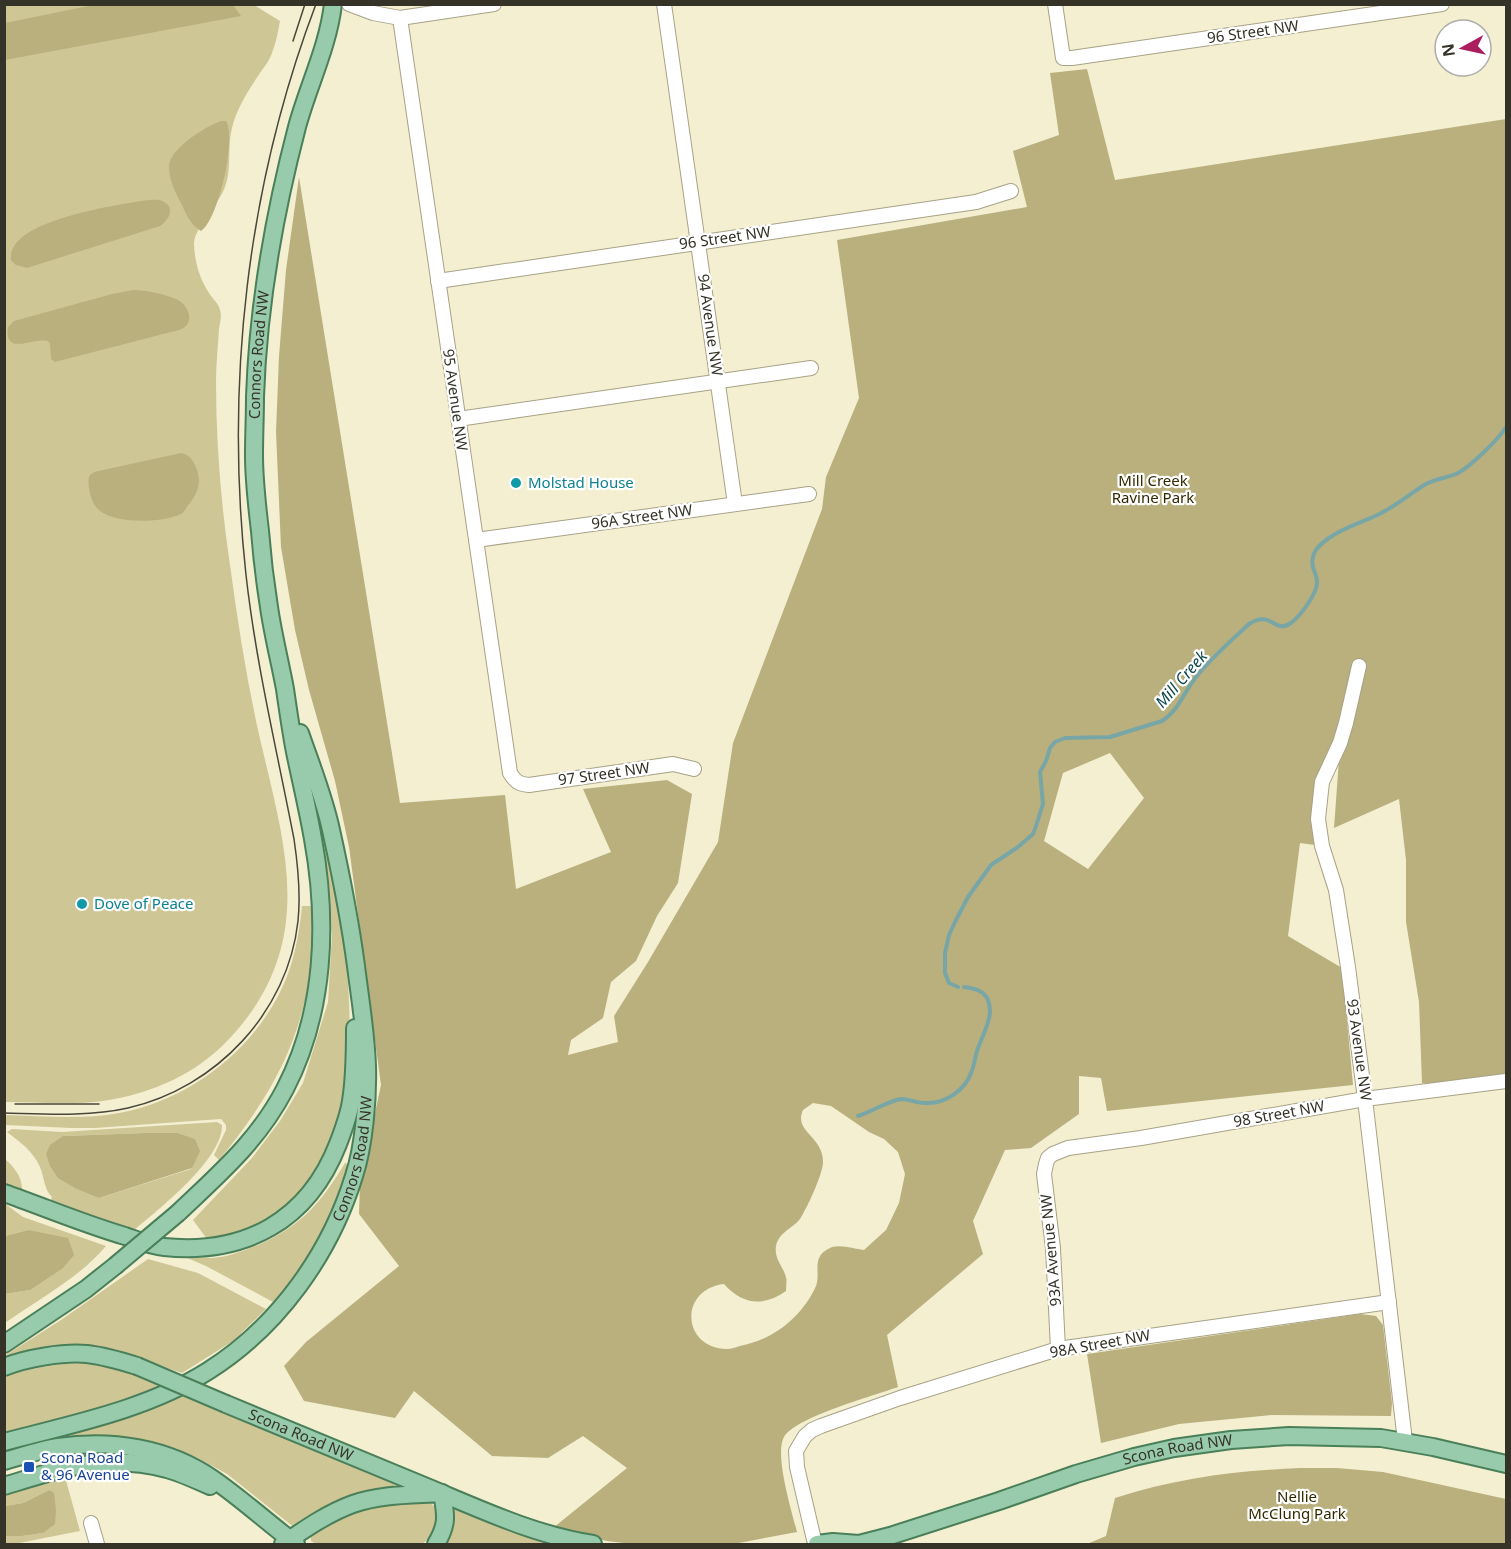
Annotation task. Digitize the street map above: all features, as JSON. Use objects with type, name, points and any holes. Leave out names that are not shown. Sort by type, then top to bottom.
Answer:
[{"type":"main road","name":"Connors Road NW","points":[[331,25],[333,4]]},
{"type":"main road","name":"Connors Road NW","points":[[4,1344],[86,1289],[115,1266],[178,1214],[237,1157],[259,1131],[287,1085],[310,1024],[321,958],[320,886],[314,840],[294,748],[269,607],[256,498],[254,456],[258,347],[267,269],[286,167],[300,116],[331,25],[344,4]]},
{"type":"main road","name":"Connors Road NW","points":[[4,1442],[129,1407],[180,1387],[209,1371],[253,1337],[280,1309],[305,1277],[322,1252],[355,1174],[367,1096],[367,1066],[352,943],[331,828],[285,690]]},
{"type":"main road","points":[[4,1192],[98,1228],[162,1247],[205,1248],[248,1239],[289,1216],[318,1183],[332,1158],[351,1102],[355,1056],[352,943]]},
{"type":"main road","name":"Scona Road NW","points":[[4,1367],[39,1357],[87,1354],[137,1366],[496,1516],[543,1533],[593,1545]]},
{"type":"main road","name":"Scona Road NW","points":[[816,1545],[833,1542],[858,1544],[890,1536],[1122,1460],[1174,1448],[1231,1440],[1289,1436],[1381,1438],[1406,1441],[1506,1464]]},
{"type":"main road","points":[[4,1461],[74,1445],[91,1444],[154,1451],[183,1461],[213,1479],[239,1498],[289,1543],[333,1513],[353,1504],[387,1497],[442,1493],[446,1514],[440,1538],[430,1545]]},
{"type":"main road","points":[[4,1486],[72,1467],[113,1462],[148,1465],[170,1470],[239,1498]]},
{"type":"street","points":[[350,4],[373,13],[400,18],[461,7],[494,4]]},
{"type":"street","name":"94 Avenue NW","points":[[664,4],[735,504]]},
{"type":"street","name":"96 Street NW","points":[[1055,4],[1063,58],[1442,4]]},
{"type":"street","name":"95 Avenue NW","points":[[400,18],[510,773],[515,781]]},
{"type":"street","name":"96 Street NW","points":[[438,281],[976,202],[1011,191]]},
{"type":"street","points":[[458,419],[811,368]]},
{"type":"street","name":"96A Street NW","points":[[476,540],[809,494]]},
{"type":"street","name":"93 Avenue NW","points":[[1359,666],[1340,743],[1322,782],[1318,819],[1322,846],[1336,890],[1365,1099],[1406,1441]]},
{"type":"street","name":"97 Street NW","points":[[515,781],[529,784],[673,765],[694,769]]},
{"type":"street","name":"98 Street NW","points":[[1053,1154],[1068,1148],[1141,1138],[1365,1099],[1506,1081]]},
{"type":"street","name":"93A Avenue NW","points":[[1053,1154],[1048,1158],[1044,1174],[1053,1248],[1058,1349]]},
{"type":"street","name":"98A Street NW","points":[[816,1545],[797,1467],[796,1451],[812,1430],[821,1426],[900,1398],[1058,1349],[1389,1302]]},
{"type":"street","points":[[91,1523],[96,1545]]},
{"type":"shaded area","points":[[5,5],[254,5],[280,21],[270,57],[244,98],[234,120],[225,187],[202,223],[194,244],[200,275],[221,312],[216,369],[216,405],[224,519],[248,682],[283,845],[287,885],[286,924],[277,962],[259,1000],[217,1051],[188,1072],[172,1080],[138,1093],[103,1101],[5,1102]]},
{"type":"shaded area","points":[[324,846],[330,846],[349,998],[349,1053],[342,1105],[326,1153],[299,1193],[253,1227],[234,1234],[207,1239],[193,1220],[252,1158],[280,1121],[303,1083],[328,1002],[332,935]]},
{"type":"shaded area","points":[[302,906],[314,906],[312,961],[307,990],[292,1043],[281,1068],[254,1114],[219,1160],[214,1155],[226,1130],[226,1125],[221,1119],[95,1128],[5,1125],[4,1115],[76,1117],[119,1113],[148,1106],[175,1095],[201,1080],[225,1062],[265,1018],[280,992],[291,965]]},
{"type":"shaded area","points":[[217,1122],[222,1125],[212,1153],[201,1168],[133,1231],[50,1202],[52,1197],[47,1191],[34,1156],[7,1132],[12,1129],[62,1132]],"holes":[[[177,1133],[191,1169],[99,1198],[63,1136]]]},
{"type":"shaded area","points":[[4,1158],[17,1172],[22,1190],[5,1185]]},
{"type":"shaded area","points":[[345,1163],[348,1164],[341,1186],[319,1240],[304,1264],[273,1302],[185,1257],[224,1256],[273,1238],[309,1212]]},
{"type":"shaded area","points":[[4,1203],[23,1217],[106,1246],[84,1268],[58,1288],[5,1323],[5,1294],[30,1290],[28,1230],[5,1236]]},
{"type":"shaded area","points":[[148,1259],[198,1273],[266,1309],[233,1341],[182,1373],[121,1352],[96,1347],[55,1348],[6,1357],[6,1355],[61,1320]]},
{"type":"shaded area","points":[[82,1363],[129,1373],[158,1386],[157,1389],[137,1397],[5,1434],[5,1376],[43,1367]]},
{"type":"shaded area","points":[[176,1393],[395,1484],[392,1489],[295,1528],[227,1474],[172,1447],[145,1440],[106,1436],[61,1439],[61,1436]]},
{"type":"shaded area","points":[[65,1477],[80,1531],[5,1544],[5,1536],[43,1533],[49,1490],[23,1503],[5,1506],[5,1495]]},
{"type":"shaded area","points":[[393,1502],[428,1502],[434,1506],[437,1517],[436,1526],[429,1538],[422,1544],[316,1544],[311,1541],[310,1533],[344,1514]]},
{"type":"shaded area","points":[[454,1508],[511,1532],[551,1544],[445,1544],[452,1524]]},
{"type":"green space","points":[[98,4],[233,5],[241,16],[5,60],[5,23]]},
{"type":"green space","name":"Mill Creek Ravine Park","points":[[1087,69],[1115,180],[1506,119],[1506,1085],[1462,1087],[1422,1083],[1419,1002],[1406,922],[1406,860],[1399,799],[1334,828],[1340,746],[1322,782],[1322,846],[1300,843],[1288,936],[1342,968],[1353,1085],[1107,1111],[1101,1078],[1079,1076],[1079,1114],[1031,1148],[1005,1150],[973,1221],[983,1254],[887,1335],[898,1387],[803,1422],[791,1429],[784,1437],[781,1445],[782,1469],[797,1532],[733,1544],[632,1544],[607,1541],[553,1528],[627,1468],[583,1436],[548,1458],[492,1456],[414,1391],[395,1418],[304,1401],[284,1366],[306,1342],[399,1266],[359,1214],[360,1183],[381,1085],[349,847],[335,781],[309,690],[295,630],[281,547],[276,432],[279,356],[286,270],[299,177],[400,803],[505,795],[516,889],[611,852],[583,789],[667,780],[692,794],[678,883],[657,916],[636,961],[611,982],[603,1018],[571,1040],[568,1055],[618,1042],[614,1016],[718,842],[733,743],[822,509],[826,477],[859,398],[837,240],[1027,207],[1013,151],[1059,135],[1050,73]],"holes":[[[1110,753],[1144,798],[1088,869],[1044,841],[1063,773]],[[813,1103],[831,1106],[869,1132],[884,1139],[898,1152],[905,1174],[899,1203],[886,1230],[864,1250],[836,1246],[823,1253],[818,1261],[816,1286],[810,1297],[795,1317],[775,1333],[752,1343],[729,1349],[712,1346],[701,1339],[694,1329],[691,1318],[693,1306],[699,1296],[709,1288],[724,1284],[738,1296],[754,1301],[769,1300],[786,1291],[786,1277],[777,1259],[776,1246],[780,1237],[803,1214],[817,1184],[823,1163],[819,1146],[802,1124],[803,1110]]]},
{"type":"green space","points":[[221,121],[226,121],[229,130],[224,179],[214,212],[201,231],[190,220],[177,196],[171,180],[169,165],[171,158],[182,145],[198,133]]},
{"type":"green space","points":[[149,200],[162,201],[170,208],[168,218],[160,226],[27,268],[16,265],[11,260],[13,248],[20,239],[45,224],[100,208]]},
{"type":"green space","points":[[133,290],[155,293],[180,301],[188,311],[188,323],[178,330],[55,362],[51,359],[48,341],[15,344],[8,336],[8,327],[14,321]]},
{"type":"green space","points":[[181,453],[194,463],[199,481],[195,496],[181,514],[163,519],[128,520],[108,515],[94,504],[89,490],[89,476],[94,472]]},
{"type":"green space","points":[[177,1133],[195,1139],[200,1151],[192,1168],[99,1198],[58,1178],[46,1154],[50,1145],[63,1136]]},
{"type":"green space","points":[[28,1230],[68,1238],[74,1255],[63,1268],[30,1290],[5,1294],[5,1236]]},
{"type":"green space","points":[[1360,1314],[1376,1316],[1383,1325],[1392,1403],[1391,1416],[1272,1415],[1179,1424],[1101,1443],[1087,1354]]},
{"type":"green space","name":"Nellie McClung Park","points":[[1300,1468],[1383,1472],[1506,1499],[1506,1544],[1087,1544],[1106,1536],[1115,1498],[1161,1485],[1206,1477]]},
{"type":"green space","points":[[49,1490],[54,1493],[55,1524],[43,1533],[5,1536],[5,1506],[23,1503]]},
{"type":"waterway","name":"Mill Creek","points":[[958,987],[949,983],[945,973],[945,953],[949,935],[968,897],[991,865],[1033,834],[1043,804],[1040,772],[1055,742],[1065,738],[1110,737],[1162,721],[1168,717],[1202,670],[1249,624],[1263,619],[1285,626],[1299,615],[1308,604],[1317,586],[1312,562],[1316,550],[1322,544],[1340,531],[1389,509],[1426,484],[1462,471],[1483,453],[1506,427]]},
{"type":"waterway","name":"Mill Creek","points":[[858,1116],[901,1099],[925,1103],[941,1101],[960,1090],[972,1070],[990,1012],[988,1000],[983,993],[964,987]]},
{"type":"tram line","points":[[293,41],[305,4]]},
{"type":"tram line","points":[[4,1113],[66,1114],[113,1111],[160,1098],[190,1083],[218,1064],[242,1041],[263,1015],[280,986],[291,954],[299,911],[298,869],[250,608],[240,503],[238,430],[247,286],[258,214],[273,143],[292,73],[316,4]]},
{"type":"tram line","points":[[15,1104],[99,1104]]},
{"type":"place","name":"Molstad House","points":[[516,483]]},
{"type":"place","name":"Dove of Peace","points":[[82,904]]},
{"type":"place","name":"Scona Road & 96 Avenue","points":[[29,1467]]}]
